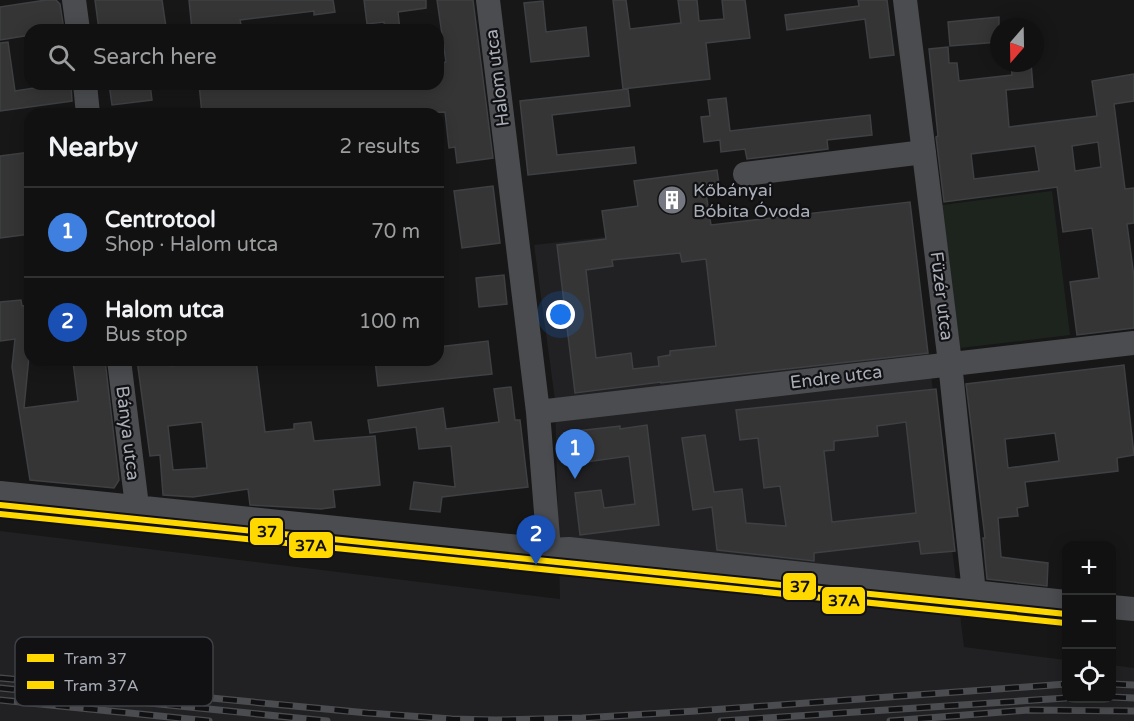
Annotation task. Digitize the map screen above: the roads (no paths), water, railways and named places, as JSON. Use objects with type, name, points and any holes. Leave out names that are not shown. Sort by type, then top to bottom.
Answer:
[{"type":"street","points":[[74,0],[77,24]]},
{"type":"street","name":"Halom utca","points":[[488,0],[538,412],[549,550]]},
{"type":"street","name":"Füzér utca","points":[[905,0],[950,363],[974,593]]},
{"type":"street","points":[[86,90],[87,108]]},
{"type":"street","points":[[745,174],[924,152]]},
{"type":"street","name":"Endre utca","points":[[538,412],[1134,343]]},
{"type":"street","name":"Bánya utca","points":[[120,366],[137,506]]},
{"type":"street","points":[[0,493],[549,550],[581,550],[1062,602]]},
{"type":"street","points":[[1116,607],[1134,609]]},
{"type":"railway","points":[[0,678],[15,679]]},
{"type":"railway","points":[[213,698],[368,713],[495,720],[582,718],[696,711],[1062,684]]},
{"type":"railway","points":[[1116,684],[1134,685]]},
{"type":"railway","points":[[0,688],[15,690]]},
{"type":"railway","points":[[1116,697],[1134,698]]},
{"type":"railway","points":[[721,721],[1062,698]]},
{"type":"railway","points":[[0,700],[15,702]]},
{"type":"railway","points":[[60,706],[209,721]]},
{"type":"railway","points":[[178,706],[327,721]]},
{"type":"railway","points":[[890,721],[1028,710],[1134,711]]},
{"type":"tram line","name":"37","points":[[0,505],[1062,614]]},
{"type":"tram line","name":"37A","points":[[0,514],[1062,623]]},
{"type":"place","name":"Kőbányai Bóbita Óvoda","points":[[672,200]]},
{"type":"place","name":"Centrotool","points":[[575,479]]},
{"type":"place","name":"Halom utca","points":[[536,565]]}]
